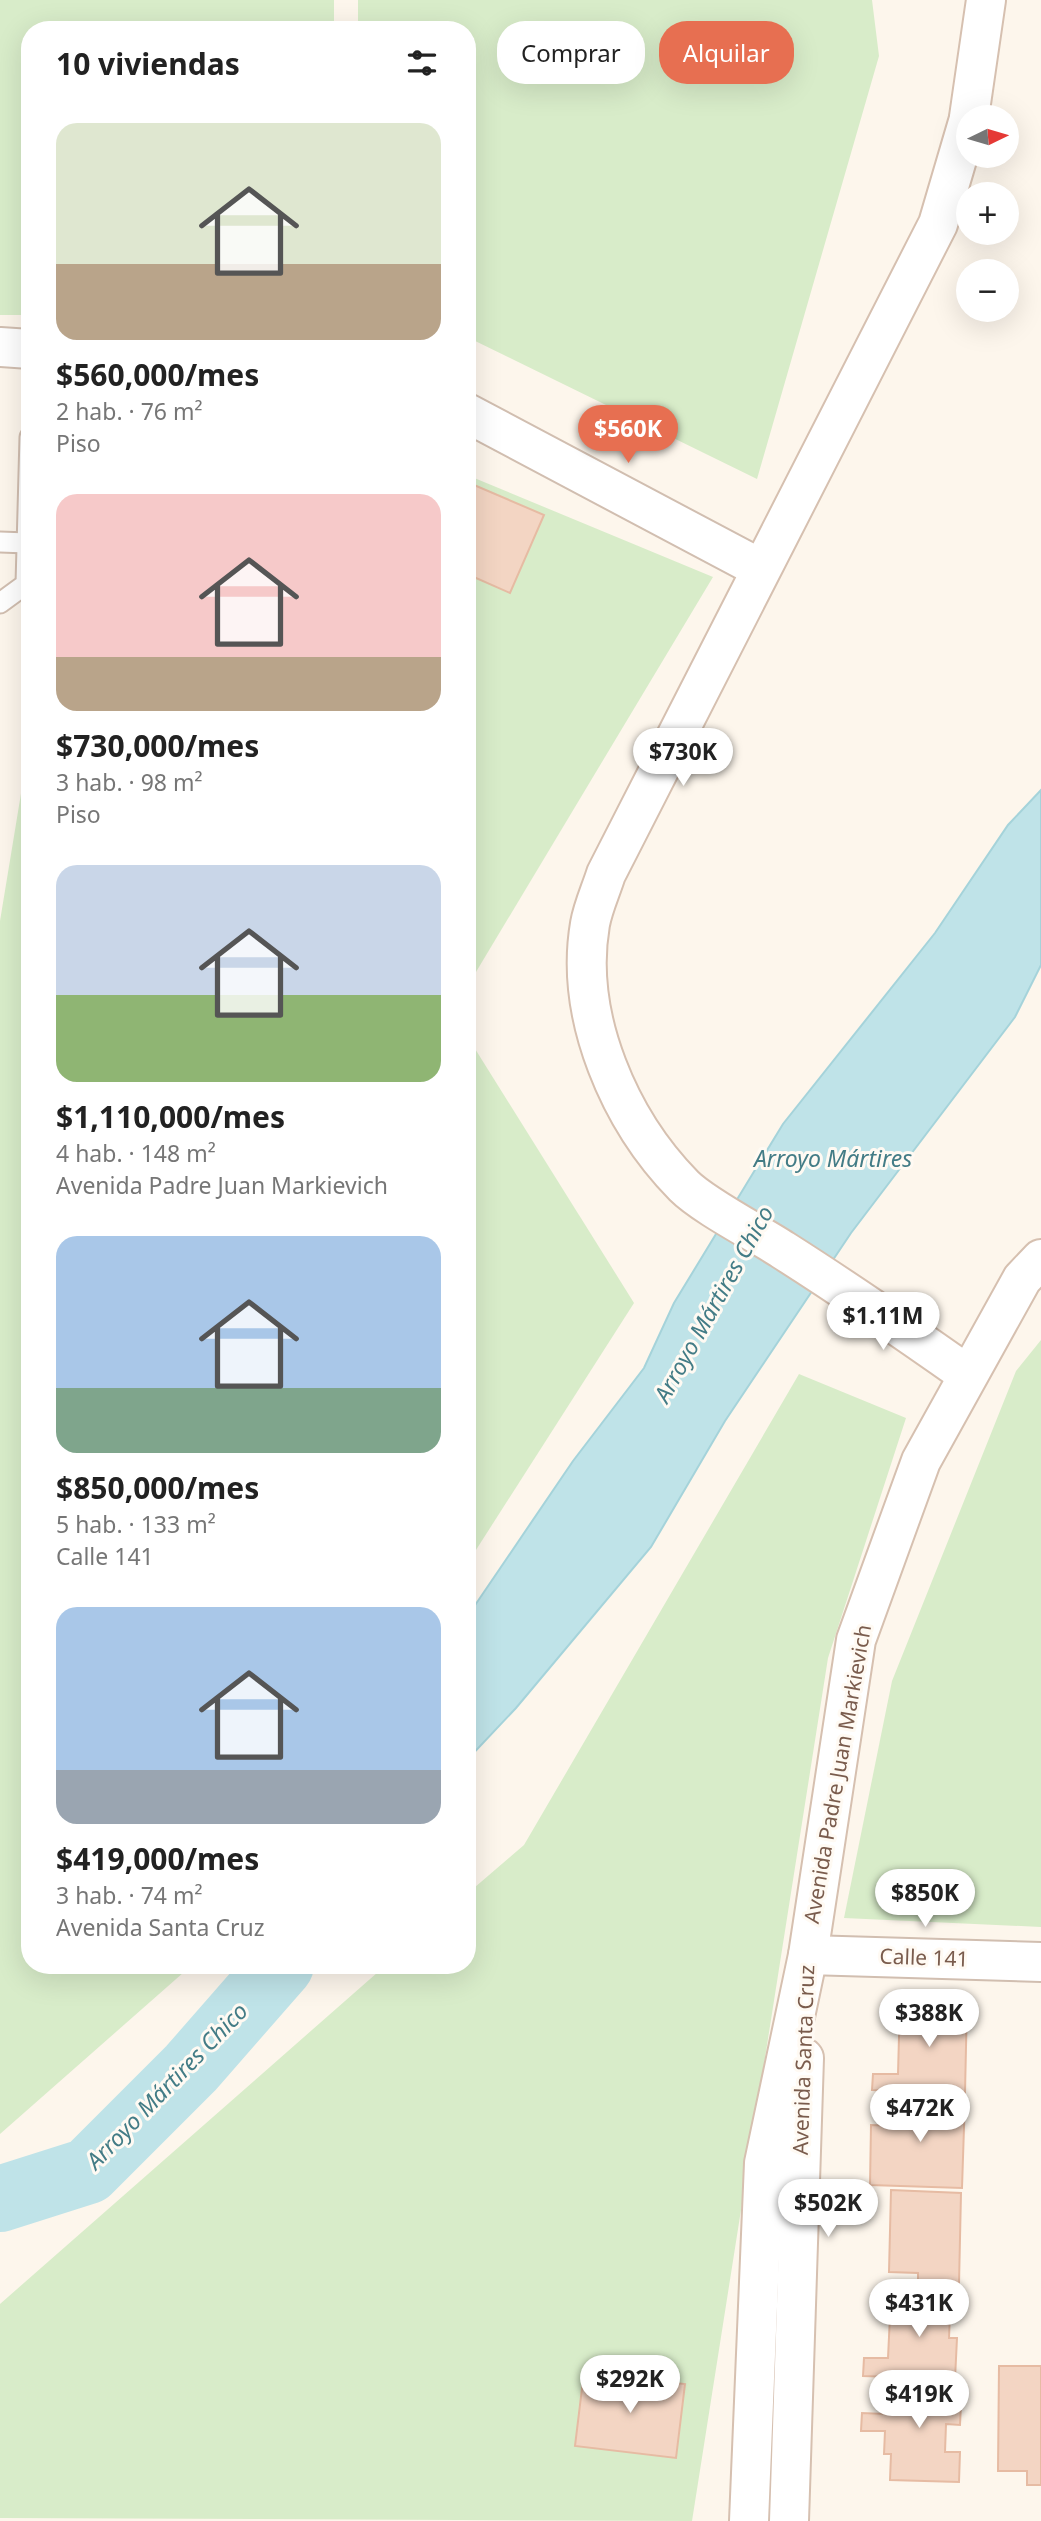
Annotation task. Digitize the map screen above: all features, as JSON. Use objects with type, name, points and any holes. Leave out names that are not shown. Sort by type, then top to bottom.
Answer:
[{"type":"main road","points":[[970,105],[986,0]]},
{"type":"main road","points":[[956,162],[938,224],[606,874],[590,924],[588,981],[599,1040],[620,1096],[650,1145],[686,1188],[831,1280],[968,1375]]},
{"type":"main road","points":[[0,347],[21,348]]},
{"type":"main road","points":[[476,418],[761,569]]},
{"type":"main road","name":"Avenida Padre Juan Markievich","points":[[808,1955],[856,1640],[921,1461],[1023,1279],[1041,1259]]},
{"type":"main road","name":"Calle 141","points":[[808,1955],[1041,1962]]},
{"type":"main road","name":"Avenida Santa Cruz","points":[[749,2521],[764,2163],[808,1955]]},
{"type":"main road","name":"Avenida Santa Cruz","points":[[789,2521],[808,1955]]},
{"type":"lane","points":[[0,542],[21,543]]},
{"type":"lane","points":[[0,603],[21,588]]},
{"type":"green space","points":[[0,0],[334,0],[334,21],[21,21],[21,315],[0,315]]},
{"type":"green space","points":[[358,0],[872,0],[879,56],[757,479],[476,341],[476,21],[358,21]]},
{"type":"green space","points":[[476,479],[713,577],[476,972]]},
{"type":"green space","points":[[21,794],[21,1974],[182,1974],[0,2134],[0,921]]},
{"type":"green space","points":[[476,1050],[634,1303],[476,1550]]},
{"type":"green space","points":[[1041,1340],[1041,1927],[844,1918],[892,1681],[1016,1371]]},
{"type":"green space","points":[[799,1374],[906,1418],[828,1658],[692,2521],[0,2518],[0,2304],[376,1974],[476,1974],[476,1886],[524,1845]]},
{"type":"water","name":"Arroyo Mártires","points":[[1041,790],[1041,965],[1015,1017],[851,1233],[725,1421],[651,1547],[516,1708],[476,1750],[476,1604],[573,1461],[644,1368],[674,1303],[783,1124],[935,933],[1008,825]]},
{"type":"building","points":[[476,486],[544,515],[510,593],[476,578]]},
{"type":"building","points":[[900,2000],[967,2001],[965,2093],[872,2090],[873,2074],[898,2074]]},
{"type":"building","points":[[896,2094],[965,2097],[962,2188],[870,2185],[871,2125],[895,2126]]},
{"type":"building","points":[[891,2190],[961,2193],[959,2284],[918,2283],[918,2273],[889,2272]]},
{"type":"building","points":[[913,2287],[951,2289],[949,2338],[957,2338],[955,2379],[863,2376],[864,2358],[888,2358],[890,2316],[898,2315],[898,2302],[913,2302]]},
{"type":"building","points":[[999,2366],[1041,2366],[1041,2485],[1027,2485],[1027,2471],[998,2471]]},
{"type":"building","points":[[584,2372],[685,2384],[676,2458],[575,2446]]},
{"type":"building","points":[[887,2381],[962,2383],[960,2425],[946,2424],[945,2452],[960,2452],[959,2482],[890,2480],[891,2454],[884,2454],[885,2431],[861,2431],[862,2413],[885,2414]]},
{"type":"waterway","name":"Arroyo Mártires Chico","points":[[0,2199],[88,2171],[191,2068],[273,1974]]}]
